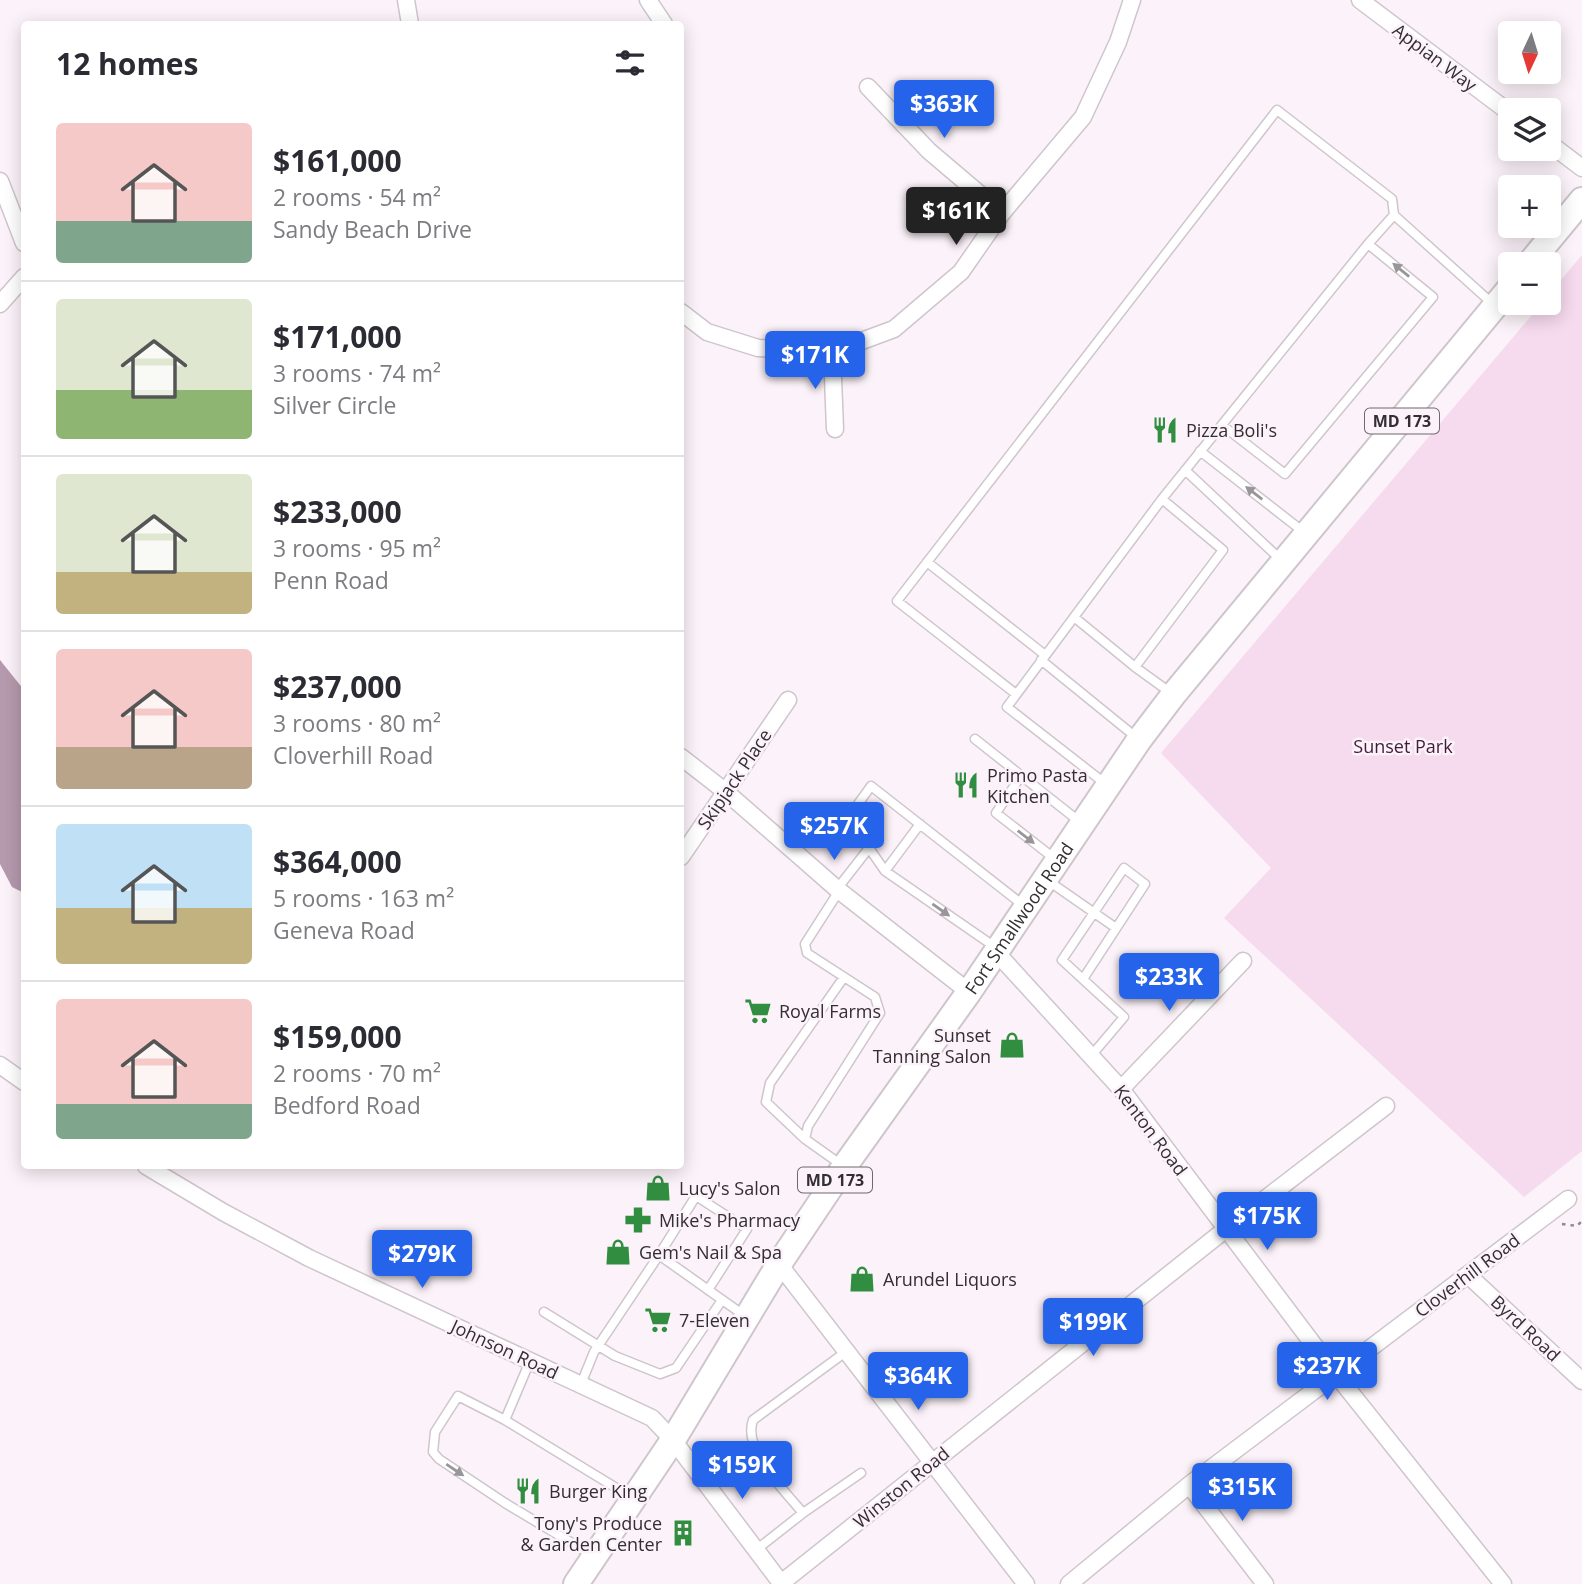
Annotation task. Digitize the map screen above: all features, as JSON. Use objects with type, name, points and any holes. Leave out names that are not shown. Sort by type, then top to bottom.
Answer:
[{"type":"main road","points":[[1539,252],[1582,200]]},
{"type":"main road","name":"Fort Smallwood Road","points":[[576,1584],[673,1440],[779,1264],[1139,740],[1174,694],[1498,303]]},
{"type":"street","points":[[406,0],[410,21]]},
{"type":"street","points":[[648,0],[662,21]]},
{"type":"street","points":[[684,314],[707,332],[758,348],[832,352],[894,330],[961,272],[1002,213],[1083,117],[1118,42],[1132,0]]},
{"type":"street","name":"Appian Way","points":[[1360,0],[1498,104]]},
{"type":"street","points":[[868,87],[929,151],[1002,213]]},
{"type":"street","points":[[1561,152],[1582,168]]},
{"type":"street","points":[[0,181],[21,235]]},
{"type":"street","points":[[0,304],[21,280]]},
{"type":"street","points":[[832,352],[835,429]]},
{"type":"street","name":"Skipjack Place","points":[[684,853],[788,700]]},
{"type":"street","points":[[684,759],[726,792],[838,890],[968,992]]},
{"type":"street","name":"Kenton Road","points":[[996,950],[1121,1089],[1335,1373],[1503,1584]]},
{"type":"street","points":[[1121,1089],[1243,961]]},
{"type":"street","points":[[0,1065],[21,1080]]},
{"type":"street","name":"Winston Road","points":[[781,1584],[1226,1229],[1386,1106]]},
{"type":"street","name":"Johnson Road","points":[[151,1169],[223,1212],[309,1258],[652,1418],[673,1440],[781,1584]]},
{"type":"street","name":"Cloverhill Road","points":[[1069,1584],[1189,1485],[1568,1199]]},
{"type":"street","points":[[779,1264],[1027,1584]]},
{"type":"street","name":"Byrd Road","points":[[1469,1276],[1582,1381]]},
{"type":"street","points":[[1189,1485],[1265,1584]]},
{"type":"lane","points":[[1016,694],[897,601],[1277,110],[1392,199],[1394,215],[1498,293]]},
{"type":"lane","points":[[1108,787],[1007,706],[1162,499],[1394,215]]},
{"type":"lane","points":[[1222,425],[1285,474],[1433,296],[1368,244]]},
{"type":"lane","points":[[1200,451],[1308,535]]},
{"type":"lane","points":[[1185,470],[1284,563]]},
{"type":"lane","points":[[1135,667],[1223,550],[1162,499]]},
{"type":"lane","points":[[927,562],[1139,740]]},
{"type":"lane","points":[[1074,617],[1135,667],[1174,694]]},
{"type":"lane","points":[[975,739],[1083,824]]},
{"type":"lane","points":[[1021,776],[996,813],[1094,912],[1116,928]]},
{"type":"lane","points":[[996,950],[885,871],[869,848],[843,825],[871,786],[1025,907]]},
{"type":"lane","points":[[885,871],[920,824]]},
{"type":"lane","points":[[805,1139],[808,1126],[880,1013],[875,997],[807,953],[805,944],[838,890],[869,848]]},
{"type":"lane","points":[[1083,979],[1145,884],[1124,868],[1062,960],[1124,1017],[1091,1056]]},
{"type":"lane","points":[[844,977],[769,1083],[766,1101],[805,1139],[844,1167]]},
{"type":"lane","points":[[581,1384],[598,1346],[696,1196],[747,1229],[708,1290]]},
{"type":"lane","points":[[659,1255],[747,1318]]},
{"type":"lane","points":[[544,1312],[598,1346],[655,1373],[671,1372],[722,1300]]},
{"type":"lane","points":[[803,1513],[756,1454],[750,1427],[759,1413],[847,1351]]},
{"type":"lane","points":[[505,1420],[530,1361]]},
{"type":"lane","points":[[594,1556],[505,1503],[439,1459],[433,1452],[435,1432],[458,1396],[505,1420],[634,1499]]},
{"type":"lane","points":[[756,1550],[861,1473]]},
{"type":"path","points":[[1555,1223],[1577,1226],[1582,1221]]},
{"type":"green space","name":"Sunset Park","points":[[1582,255],[1582,1151],[1524,1197],[1224,918],[1271,868],[1161,753],[1532,315],[1561,315],[1561,280]]},
{"type":"shaded area","points":[[0,660],[21,686],[21,892],[12,887],[0,864]]},
{"type":"place","name":"Pizza Boli's","points":[[1165,430]]},
{"type":"place","name":"Primo Pasta Kitchen","points":[[966,785]]},
{"type":"place","name":"Royal Farms","points":[[758,1011]]},
{"type":"place","name":"Sunset Tanning Salon","points":[[1012,1045]]},
{"type":"place","name":"Lucy's Salon","points":[[658,1188]]},
{"type":"place","name":"Mike's Pharmacy","points":[[638,1220]]},
{"type":"place","name":"Gem's Nail & Spa","points":[[618,1252]]},
{"type":"place","name":"Arundel Liquors","points":[[862,1279]]},
{"type":"place","name":"7-Eleven","points":[[658,1320]]},
{"type":"place","name":"Burger King","points":[[528,1491]]},
{"type":"place","name":"Tony's Produce & Garden Center","points":[[683,1533]]}]
